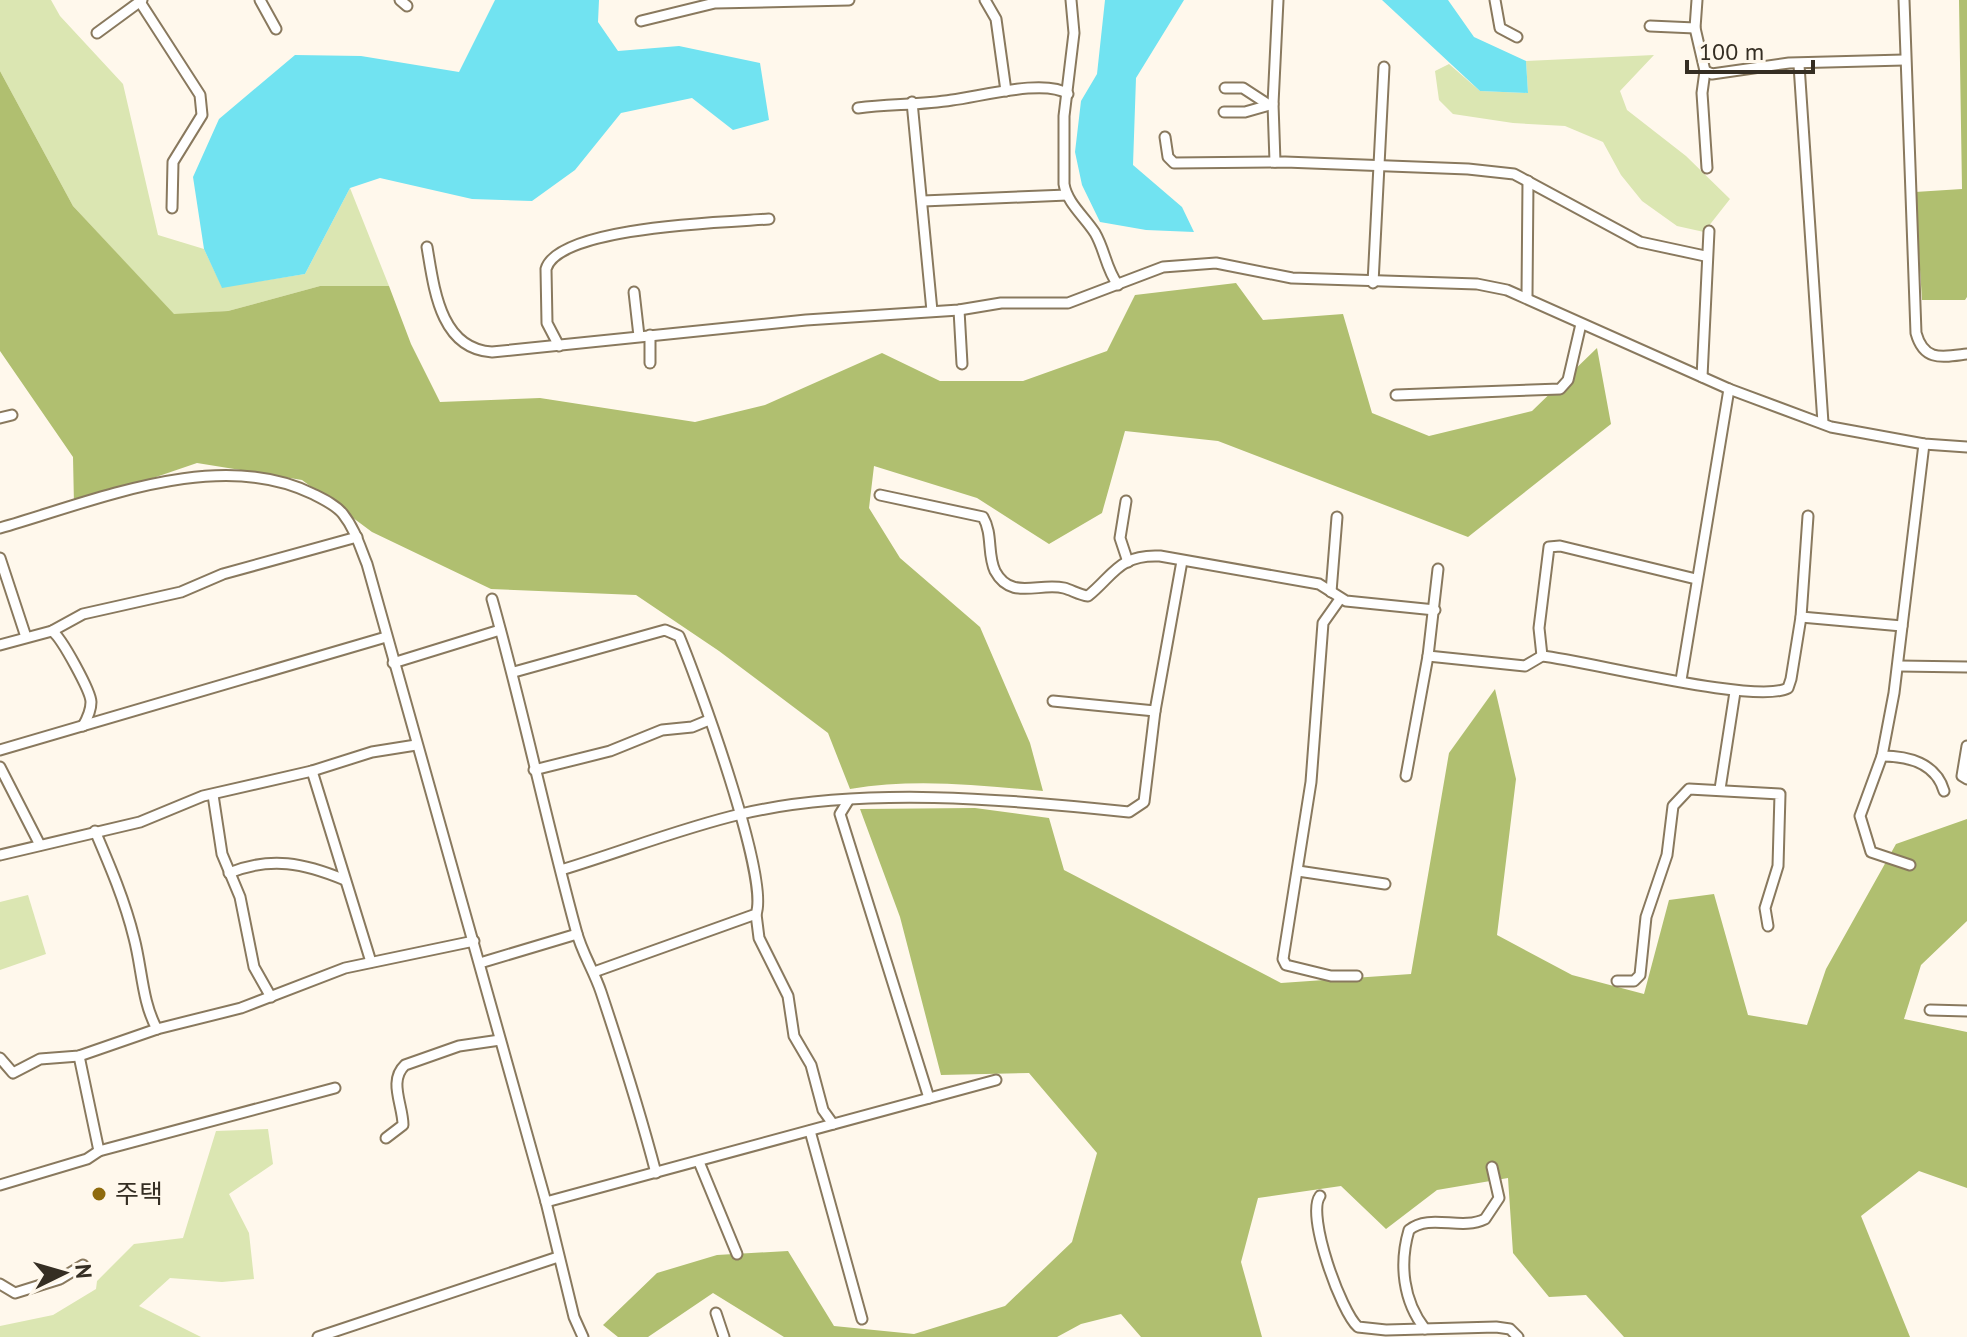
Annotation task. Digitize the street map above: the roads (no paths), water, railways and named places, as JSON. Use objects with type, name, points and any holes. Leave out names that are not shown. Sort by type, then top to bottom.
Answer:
[{"type":"street","points":[[260,0],[276,29]]},
{"type":"street","points":[[641,21],[715,3],[849,0]]},
{"type":"street","points":[[985,0],[996,19],[1006,91]]},
{"type":"street","points":[[1071,0],[1074,33],[1062,150],[1067,195],[1094,230],[1109,273],[1118,285]]},
{"type":"street","points":[[1275,162],[1270,104],[1278,0]]},
{"type":"street","points":[[1495,0],[1500,28],[1517,37]]},
{"type":"street","points":[[1697,0],[1695,28],[1705,71],[1702,93],[1707,168]]},
{"type":"street","points":[[1904,0],[1909,207],[1918,306],[1916,333],[1920,347],[1930,354],[1967,354]]},
{"type":"street","points":[[97,33],[141,1],[200,95],[202,115],[173,162],[172,208]]},
{"type":"street","points":[[1650,26],[1695,28]]},
{"type":"street","points":[[1705,71],[1712,74],[1789,63],[1904,60]]},
{"type":"street","points":[[1799,65],[1823,423]]},
{"type":"street","points":[[1373,283],[1384,67]]},
{"type":"street","points":[[1225,88],[1243,88],[1270,104]]},
{"type":"street","points":[[858,108],[955,100],[1006,91],[1058,90],[1068,94]]},
{"type":"street","points":[[912,102],[932,311]]},
{"type":"street","points":[[1224,112],[1245,112],[1270,104]]},
{"type":"street","points":[[1165,137],[1168,157],[1174,163],[1275,162],[1468,169],[1514,174],[1640,242],[1705,256]]},
{"type":"street","points":[[1527,296],[1528,181]]},
{"type":"street","points":[[923,201],[1067,195]]},
{"type":"street","points":[[559,346],[547,323],[546,269],[548,262],[568,248],[659,227],[769,219]]},
{"type":"street","points":[[1702,377],[1707,310],[1705,256],[1709,231]]},
{"type":"street","points":[[427,247],[440,311],[464,344],[480,351],[504,352],[645,336],[959,310],[1019,301],[1068,303],[1182,263],[1216,263],[1292,278],[1477,284],[1527,296],[1581,324],[1729,389],[1823,423],[1924,444],[1967,447]]},
{"type":"street","points":[[634,292],[650,363]]},
{"type":"street","points":[[959,310],[962,364]]},
{"type":"street","points":[[1396,395],[1560,389],[1568,380],[1581,324]]},
{"type":"street","points":[[1681,680],[1729,389]]},
{"type":"street","points":[[0,418],[12,415]]},
{"type":"street","points":[[1910,865],[1871,852],[1860,820],[1882,756],[1899,666],[1924,444]]},
{"type":"street","points":[[0,528],[129,491],[208,474],[256,475],[297,486],[342,512],[357,537],[474,941],[546,1202],[558,1257],[583,1337]]},
{"type":"street","points":[[880,495],[983,517],[989,532],[995,571],[1008,586],[1020,590],[1064,588],[1088,596],[1107,574],[1128,562],[1152,555],[1319,584],[1340,599],[1435,610]]},
{"type":"street","points":[[1126,501],[1120,538],[1128,562]]},
{"type":"street","points":[[1428,656],[1525,666],[1542,656],[1735,692],[1780,693],[1788,688],[1801,617],[1808,516]]},
{"type":"street","points":[[1331,592],[1337,517]]},
{"type":"street","points":[[0,645],[52,631],[83,614],[181,592],[223,574],[357,537]]},
{"type":"street","points":[[1542,656],[1539,628],[1549,547],[1560,546],[1696,579]]},
{"type":"street","points":[[0,558],[26,637]]},
{"type":"street","points":[[561,870],[741,814],[848,801],[908,796],[1129,812],[1144,802],[1155,711],[1182,561]]},
{"type":"street","points":[[1406,776],[1428,656],[1438,569]]},
{"type":"street","points":[[492,599],[514,672],[534,770],[577,934],[594,972],[629,1074],[656,1173]]},
{"type":"street","points":[[1340,599],[1323,623],[1311,782],[1283,959],[1286,965],[1331,976],[1357,976]]},
{"type":"street","points":[[1801,617],[1902,626]]},
{"type":"street","points":[[393,663],[500,630]]},
{"type":"street","points":[[514,672],[665,630],[679,636],[741,814],[758,889],[756,914],[759,938],[788,996],[794,1036],[811,1065],[823,1110],[833,1124]]},
{"type":"street","points":[[52,631],[66,647],[89,694],[90,713],[83,726]]},
{"type":"street","points":[[0,750],[386,637]]},
{"type":"street","points":[[1899,666],[1967,667]]},
{"type":"street","points":[[1720,789],[1735,692]]},
{"type":"street","points":[[1053,701],[1155,711]]},
{"type":"street","points":[[534,770],[610,751],[662,730],[692,727],[709,720]]},
{"type":"street","points":[[0,855],[140,822],[184,806],[192,799],[312,771],[372,752],[416,745]]},
{"type":"street","points":[[1967,746],[1961,769],[1962,776],[1967,779]]},
{"type":"street","points":[[1882,756],[1900,756],[1930,768],[1937,772],[1944,791]]},
{"type":"street","points":[[0,767],[40,845]]},
{"type":"street","points":[[312,771],[371,962]]},
{"type":"street","points":[[1617,981],[1634,981],[1640,975],[1646,917],[1667,855],[1675,801],[1689,789],[1780,794],[1778,866],[1765,908],[1768,926]]},
{"type":"street","points":[[213,795],[229,873],[240,897],[254,967],[271,997]]},
{"type":"street","points":[[848,801],[840,814],[929,1098]]},
{"type":"street","points":[[95,831],[123,896],[146,985],[147,1006],[157,1029]]},
{"type":"street","points":[[229,873],[252,864],[282,861],[316,868],[345,880]]},
{"type":"street","points":[[1298,871],[1385,884]]},
{"type":"street","points":[[594,972],[756,914]]},
{"type":"street","points":[[480,963],[577,934]]},
{"type":"street","points":[[0,1058],[13,1073],[40,1059],[79,1056],[157,1029],[271,997],[345,968],[474,941]]},
{"type":"street","points":[[1930,1010],[1967,1011]]},
{"type":"street","points":[[386,1138],[403,1125],[397,1089],[398,1077],[405,1065],[459,1046],[500,1040]]},
{"type":"street","points":[[79,1056],[99,1151]]},
{"type":"street","points":[[546,1202],[996,1080]]},
{"type":"street","points":[[0,1185],[87,1159],[99,1151],[335,1088]]},
{"type":"street","points":[[810,1131],[862,1319]]},
{"type":"street","points":[[699,1162],[737,1254]]},
{"type":"street","points":[[1425,1329],[1414,1316],[1404,1277],[1404,1247],[1409,1230],[1421,1223],[1469,1224],[1485,1219],[1499,1198],[1492,1167]]},
{"type":"street","points":[[1320,1196],[1315,1207],[1325,1255],[1350,1317],[1363,1329],[1397,1334],[1425,1329],[1496,1327],[1510,1329],[1518,1337]]},
{"type":"street","points":[[318,1337],[558,1257]]},
{"type":"street","points":[[0,1286],[15,1293],[60,1279],[83,1265]]},
{"type":"street","points":[[716,1313],[724,1337]]},
{"type":"water","points":[[495,0],[599,0],[598,22],[618,51],[679,46],[760,63],[769,120],[733,130],[692,98],[621,113],[575,170],[532,201],[472,199],[380,178],[350,188],[305,274],[222,288],[204,249],[193,177],[219,119],[295,55],[361,56],[459,72]]},
{"type":"water","points":[[1105,0],[1184,0],[1136,78],[1133,165],[1182,207],[1194,232],[1146,230],[1100,222],[1082,185],[1075,152],[1081,101],[1097,74]]},
{"type":"water","points":[[1382,0],[1448,0],[1474,37],[1526,61],[1528,93],[1480,91]]},
{"type":"place","name":"주택","points":[[99,1194]]}]
